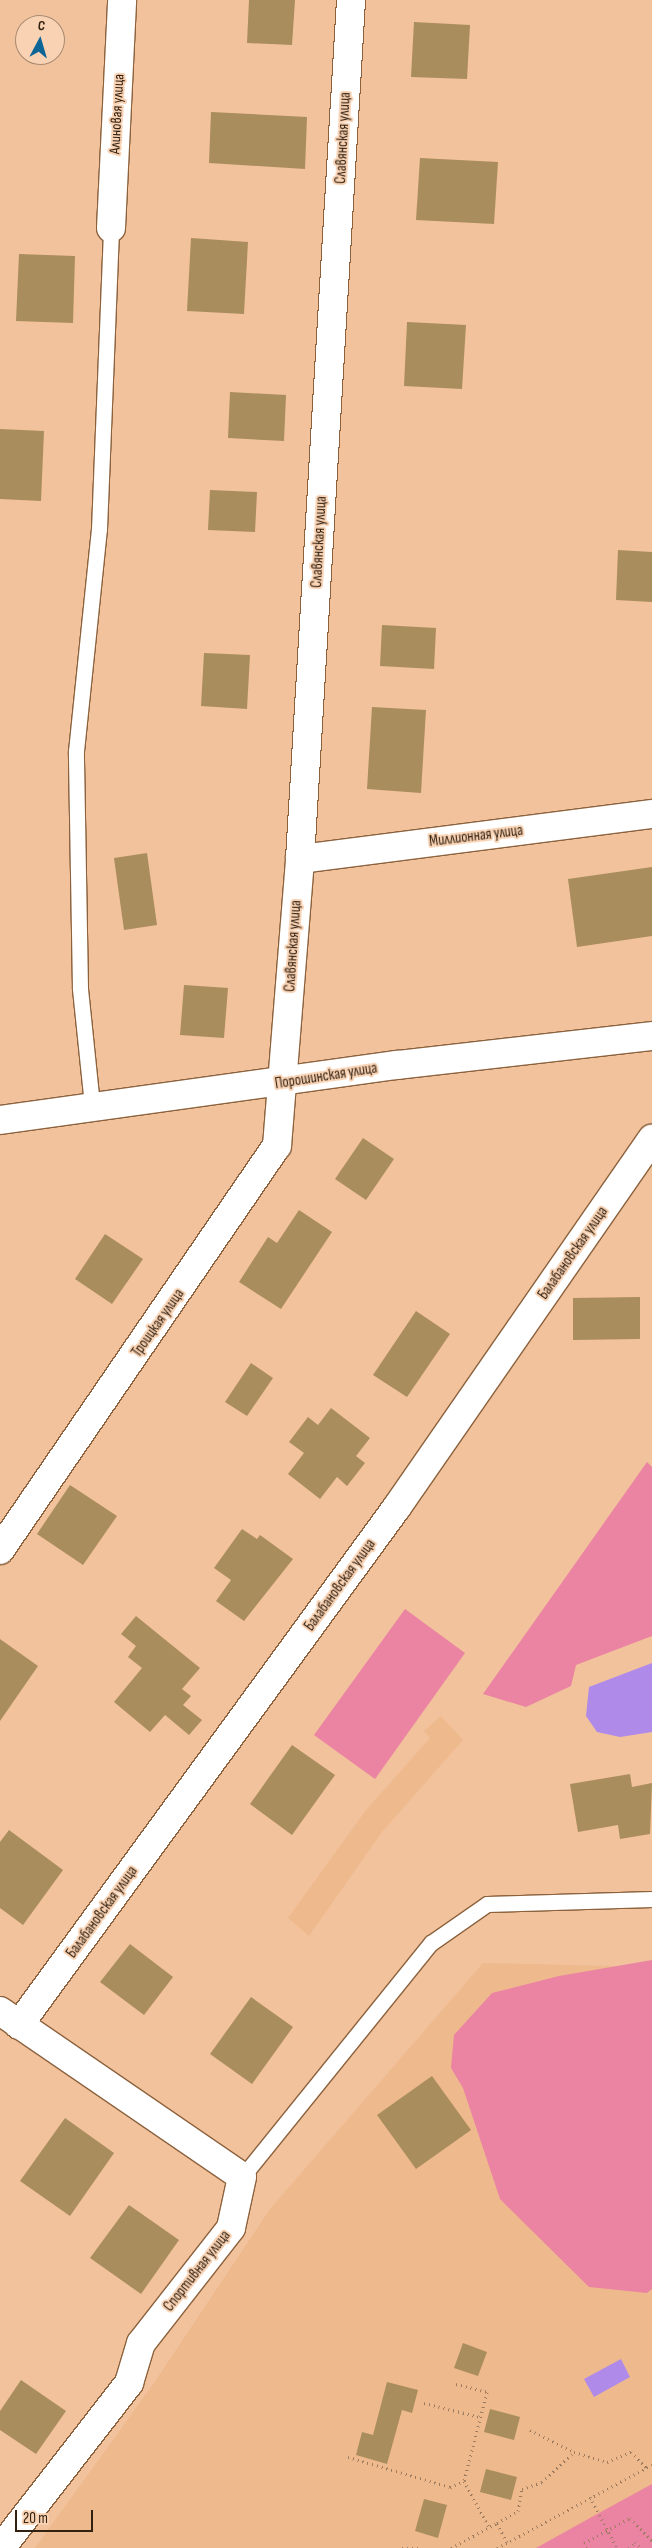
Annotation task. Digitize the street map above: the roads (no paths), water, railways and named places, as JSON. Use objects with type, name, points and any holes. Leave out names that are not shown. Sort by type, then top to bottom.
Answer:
[{"type":"street","name":"Алиновая улица","points":[[111,228],[122,0]]},
{"type":"street","name":"Славянская улица","points":[[282,1084],[300,859],[351,0]]},
{"type":"street","name":"Миллионная улица","points":[[300,859],[652,814]]},
{"type":"street","name":"Порошинская улица","points":[[0,1120],[92,1106],[282,1084],[398,1065],[652,1036]]},
{"type":"street","name":"Троицкая улица","points":[[0,1550],[277,1146],[282,1084]]},
{"type":"street","name":"Балабановская улица","points":[[10,2018],[397,1507],[652,1139]]},
{"type":"street","points":[[10,2018],[242,2177]]},
{"type":"street","name":"Спортивная улица","points":[[1,2548],[129,2383],[140,2344],[231,2228],[242,2177]]},
{"type":"lane","points":[[92,1106],[80,988],[76,751],[100,529],[111,228]]},
{"type":"lane","points":[[242,2177],[431,1943],[487,1904],[652,1899]]}]
